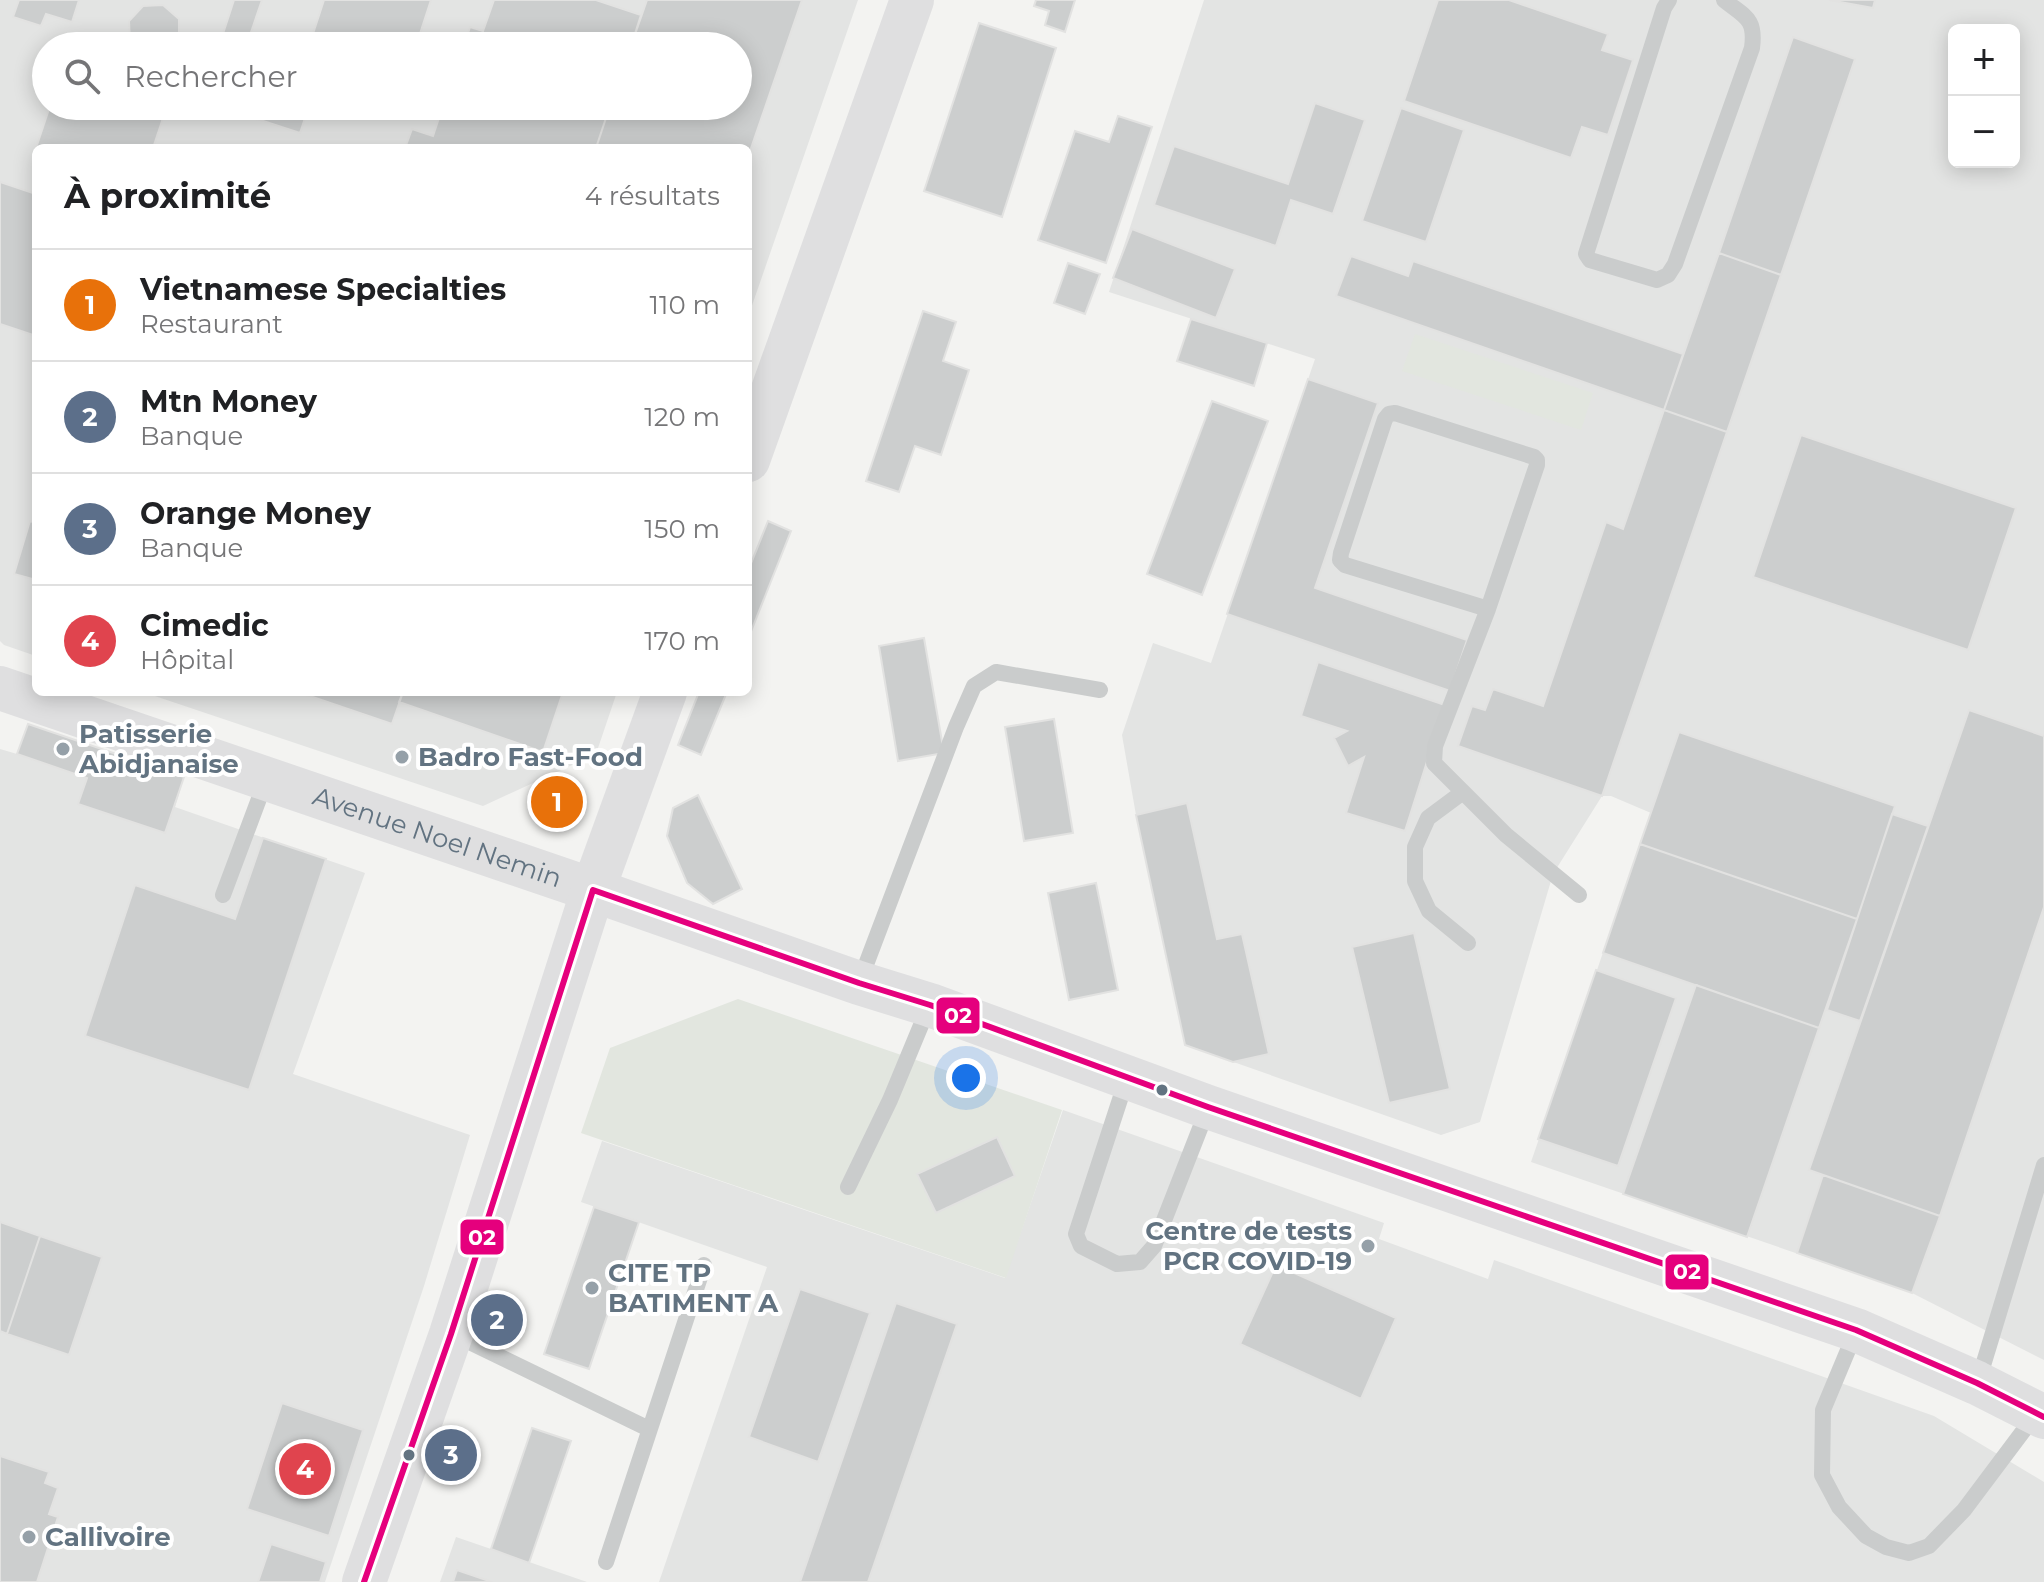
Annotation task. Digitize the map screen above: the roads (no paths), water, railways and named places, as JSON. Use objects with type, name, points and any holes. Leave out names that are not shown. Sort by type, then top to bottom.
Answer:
[{"type":"street","points":[[752,449],[912,0]]},
{"type":"street","name":"Avenue Noel Nemin","points":[[0,688],[930,1005],[1208,1107],[1856,1330],[2040,1414]]},
{"type":"street","points":[[364,1582],[451,1334],[593,890],[664,696]]},
{"type":"lane","points":[[1669,0],[1586,254],[1590,260],[1657,280],[1668,275],[1675,264],[1752,48],[1754,33],[1751,22],[1724,0]]},
{"type":"lane","points":[[1488,609],[1345,565],[1340,560],[1389,414],[1409,417],[1537,460],[1488,609],[1433,756],[1434,763],[1506,835],[1579,895]]},
{"type":"lane","points":[[859,983],[974,686],[996,672],[1100,690]]},
{"type":"lane","points":[[223,895],[267,779]]},
{"type":"lane","points":[[1463,792],[1428,818],[1415,847],[1415,881],[1429,911],[1468,943]]},
{"type":"lane","points":[[848,1187],[890,1100],[930,1005]]},
{"type":"lane","points":[[1127,1078],[1076,1234],[1081,1246],[1117,1264],[1140,1262],[1154,1246],[1208,1107]]},
{"type":"lane","points":[[1977,1383],[2044,1165]]},
{"type":"lane","points":[[606,1562],[704,1265]]},
{"type":"lane","points":[[1856,1330],[1823,1410],[1822,1475],[1839,1507],[1866,1536],[1886,1547],[1909,1553],[1929,1546],[1964,1510],[2040,1414]]},
{"type":"lane","points":[[451,1334],[649,1429]]},
{"type":"place","name":"Patisserie Abidjanaise","points":[[63,749]]},
{"type":"place","name":"Badro Fast-Food","points":[[402,757]]},
{"type":"place","name":"Vietnamese Specialties","points":[[557,802]]},
{"type":"place","name":"Centre de tests PCR COVID-19","points":[[1368,1246]]},
{"type":"place","name":"CITE TP BATIMENT A","points":[[592,1288]]},
{"type":"place","name":"Mtn Money","points":[[497,1320]]},
{"type":"place","name":"Orange Money","points":[[451,1455]]},
{"type":"place","name":"Cimedic","points":[[305,1469]]},
{"type":"place","name":"Callivoire","points":[[29,1537]]}]
